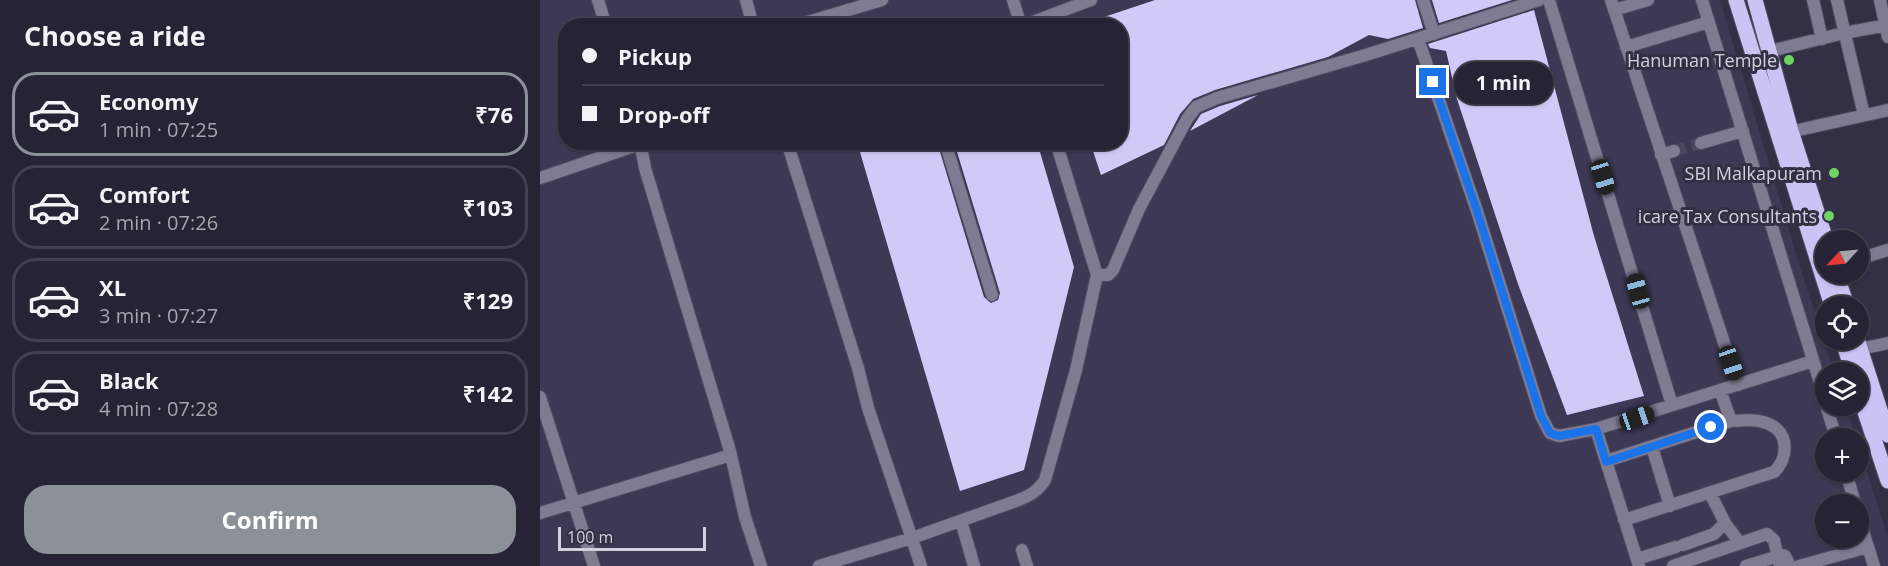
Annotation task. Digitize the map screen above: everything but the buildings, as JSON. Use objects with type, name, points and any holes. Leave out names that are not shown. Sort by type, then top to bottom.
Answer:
[{"type":"main road","points":[[1736,0],[1822,230]]},
{"type":"main road","points":[[1755,0],[1770,51],[1784,133],[1829,296]]},
{"type":"main road","points":[[1861,350],[1888,435]]},
{"type":"main road","points":[[1866,416],[1888,481]]},
{"type":"street","points":[[598,0],[604,18]]},
{"type":"street","points":[[746,0],[751,18]]},
{"type":"street","points":[[822,18],[882,0]]},
{"type":"street","points":[[1013,0],[1019,18]]},
{"type":"street","points":[[1043,18],[1091,0]]},
{"type":"street","points":[[1423,0],[1434,34]]},
{"type":"street","points":[[1097,275],[1108,275],[1113,270],[1139,209],[1176,137],[1196,107],[1217,98],[1418,39],[1539,0]]},
{"type":"street","points":[[1550,0],[1672,405]]},
{"type":"street","points":[[1648,0],[1612,5],[1738,384]]},
{"type":"street","points":[[1702,0],[1815,368]]},
{"type":"street","points":[[1813,0],[1822,39]]},
{"type":"street","points":[[1837,0],[1864,115]]},
{"type":"street","points":[[1770,51],[1844,33],[1887,29],[1880,0]]},
{"type":"street","points":[[1626,47],[1709,22]]},
{"type":"street","points":[[1418,39],[1477,211],[1545,426],[1550,433],[1559,436],[1596,429],[1813,361]]},
{"type":"street","points":[[1784,133],[1888,110]]},
{"type":"street","points":[[1701,143],[1743,131]]},
{"type":"street","points":[[540,177],[621,150]]},
{"type":"street","points":[[643,150],[648,179],[731,455],[761,566]]},
{"type":"street","points":[[790,150],[858,368],[868,408],[921,566]]},
{"type":"street","points":[[947,150],[992,295]]},
{"type":"street","points":[[819,566],[912,538],[1031,495],[1045,480],[1076,370],[1097,275],[1058,150]]},
{"type":"street","points":[[1661,155],[1674,151]]},
{"type":"street","points":[[1869,256],[1888,250]]},
{"type":"street","points":[[1869,344],[1888,343]]},
{"type":"street","points":[[1720,390],[1731,421]]},
{"type":"street","points":[[540,397],[594,566]]},
{"type":"street","points":[[1606,462],[1731,421],[1748,419],[1771,425],[1780,432],[1786,445],[1781,465],[1773,472],[1624,520]]},
{"type":"street","points":[[1596,429],[1638,562],[1714,534],[1725,523]]},
{"type":"street","points":[[1652,447],[1670,506]]},
{"type":"street","points":[[540,513],[731,455]]},
{"type":"street","points":[[1710,493],[1725,523],[1740,543]]},
{"type":"street","points":[[960,521],[974,566]]},
{"type":"street","points":[[1673,566],[1767,534],[1774,540],[1779,561]]},
{"type":"street","points":[[1799,566],[1864,548]]},
{"type":"street","points":[[1868,548],[1874,566]]},
{"type":"street","points":[[1022,550],[1027,566]]},
{"type":"street","points":[[1746,566],[1779,561],[1785,556],[1790,566]]},
{"type":"shaded area","points":[[540,0],[1720,0],[1815,313],[1815,350],[1827,350],[1831,362],[1815,362],[1815,416],[1849,416],[1853,428],[1815,428],[1815,482],[1869,482],[1869,478],[1888,538],[1888,566],[540,566]]},
{"type":"tunnel","points":[[1674,151],[1701,143]]},
{"type":"place","name":"Hanuman Temple","points":[[1789,60]]},
{"type":"place","name":"SBI Malkapuram","points":[[1834,173]]},
{"type":"place","name":"icare Tax Consultants","points":[[1829,216]]},
{"type":"route","points":[[1433,82],[1477,211],[1541,416],[1550,433],[1559,436],[1596,429],[1606,462],[1711,427]]}]
